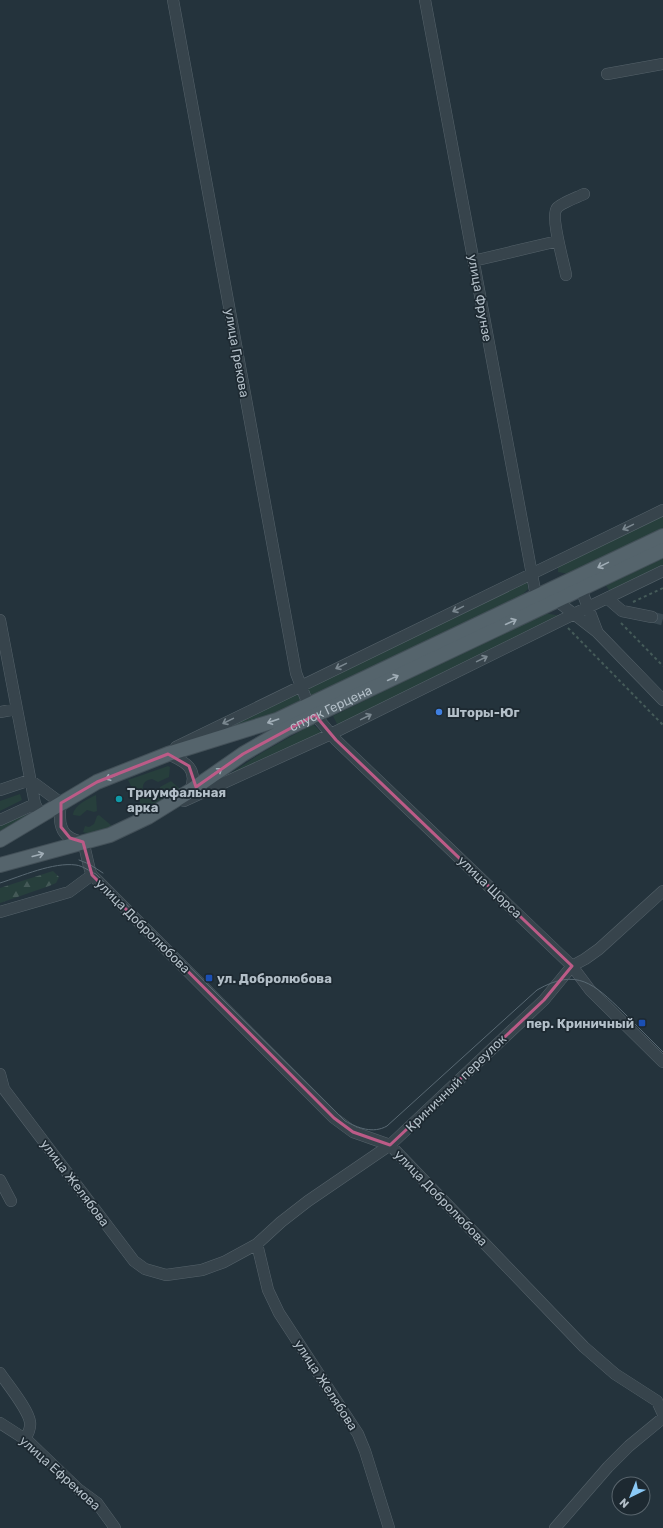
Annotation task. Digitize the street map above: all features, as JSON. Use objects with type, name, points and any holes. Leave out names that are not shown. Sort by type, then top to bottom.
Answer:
[{"type":"main road","name":"спуск Герцена","points":[[0,866],[110,835],[148,817],[190,791],[243,754],[286,729],[312,710],[536,596],[663,536]]},
{"type":"main road","name":"спуск Герцена","points":[[0,840],[38,810],[62,803],[97,782],[168,754],[312,710],[557,601],[663,550]]},
{"type":"street","name":"улица Грекова","points":[[173,0],[294,666],[312,710]]},
{"type":"street","name":"улица Фрунзе","points":[[425,0],[536,596]]},
{"type":"street","points":[[607,74],[663,64]]},
{"type":"street","points":[[566,275],[558,241],[555,214],[556,208],[584,194]]},
{"type":"street","points":[[473,261],[558,241]]},
{"type":"street","points":[[131,768],[663,510]]},
{"type":"street","points":[[148,817],[331,734],[560,620],[663,571]]},
{"type":"street","points":[[581,589],[597,632]]},
{"type":"street","points":[[607,598],[622,611],[652,617]]},
{"type":"street","points":[[557,601],[597,632],[663,700]]},
{"type":"street","points":[[0,620],[30,780],[38,810]]},
{"type":"street","points":[[0,712],[16,709]]},
{"type":"street","name":"улица Щорса","points":[[312,710],[331,734],[572,966],[590,990],[663,1062]]},
{"type":"street","points":[[168,754],[183,761],[190,769],[194,781],[190,791]]},
{"type":"street","points":[[0,790],[30,780]]},
{"type":"street","points":[[0,912],[69,892],[92,875],[83,842],[70,838],[61,827],[59,812],[62,803],[30,780]]},
{"type":"street","name":"спуск Герцена","points":[[0,820],[38,810]]},
{"type":"street","name":"улица Добролюбова","points":[[92,875],[334,1118],[353,1132],[390,1145],[584,1347],[615,1374],[660,1398],[663,1414]]},
{"type":"street","name":"Криничный переулок","points":[[166,1275],[202,1270],[224,1262],[257,1244],[308,1200],[390,1145],[544,1000],[572,966],[599,949],[663,891]]},
{"type":"street","name":"улица Желябова","points":[[0,1074],[4,1089],[134,1261],[145,1269],[166,1275]]},
{"type":"street","points":[[0,1180],[11,1201]]},
{"type":"street","name":"улица Желябова","points":[[257,1244],[268,1290],[279,1313],[358,1434],[365,1451],[389,1528]]},
{"type":"street","points":[[0,1373],[29,1418],[30,1429],[25,1440]]},
{"type":"street","points":[[555,1528],[608,1467],[629,1446],[663,1418]]},
{"type":"street","name":"улица Ефремова","points":[[0,1423],[25,1440],[78,1489],[97,1503],[114,1528]]},
{"type":"path","points":[[663,588],[630,604],[616,618],[663,666]]},
{"type":"path","points":[[560,620],[663,725]]},
{"type":"highlighted area","points":[[315,715],[336,740],[572,966],[544,1000],[390,1145],[353,1132],[334,1118],[92,875],[83,842],[70,838],[61,827],[61,803],[97,782],[168,754],[189,766],[196,787],[243,754]]},
{"type":"green space","points":[[663,514],[663,530],[569,574],[558,572],[558,565]]},
{"type":"green space","points":[[663,556],[663,567],[610,592],[605,584]]},
{"type":"green space","points":[[527,578],[528,589],[518,599],[311,697],[307,685]]},
{"type":"green space","points":[[544,613],[562,616],[338,726],[333,716]]},
{"type":"green space","points":[[296,690],[301,701],[277,715],[194,740]]},
{"type":"green space","points":[[313,724],[323,734],[219,781],[263,752]]},
{"type":"green space","points":[[168,766],[170,767],[169,777],[158,782],[152,779],[148,780],[144,784],[143,790],[138,792],[131,786],[128,780]]},
{"type":"green space","points":[[171,781],[180,789],[143,811],[140,804],[140,796],[145,794],[155,796],[160,787]]},
{"type":"green space","points":[[20,794],[22,800],[0,811],[0,801]]},
{"type":"green space","points":[[96,795],[97,811],[94,812],[87,810],[80,816],[73,815],[74,811],[79,805],[85,800]]},
{"type":"green space","points":[[24,812],[27,819],[0,834],[0,824]]},
{"type":"green space","points":[[99,815],[112,826],[90,834],[83,832],[85,826],[89,827],[94,824],[97,816]]},
{"type":"green space","points":[[53,871],[59,877],[56,883],[0,903],[0,888]]},
{"type":"tunnel","points":[[652,617],[663,620]]},
{"type":"tram line","points":[[79,860],[89,864],[103,873]]},
{"type":"tram line","points":[[0,883],[38,870],[67,865],[84,867],[96,874],[345,1121],[366,1129],[376,1130],[387,1126],[537,990],[551,983],[574,979],[594,987],[613,1002],[663,1052]]},
{"type":"place","name":"Шторы-Юг","points":[[439,712]]},
{"type":"place","name":"Триумфальная арка","points":[[119,799]]},
{"type":"place","name":"ул. Добролюбова","points":[[209,978]]},
{"type":"place","name":"пер. Криничный","points":[[642,1023]]}]
